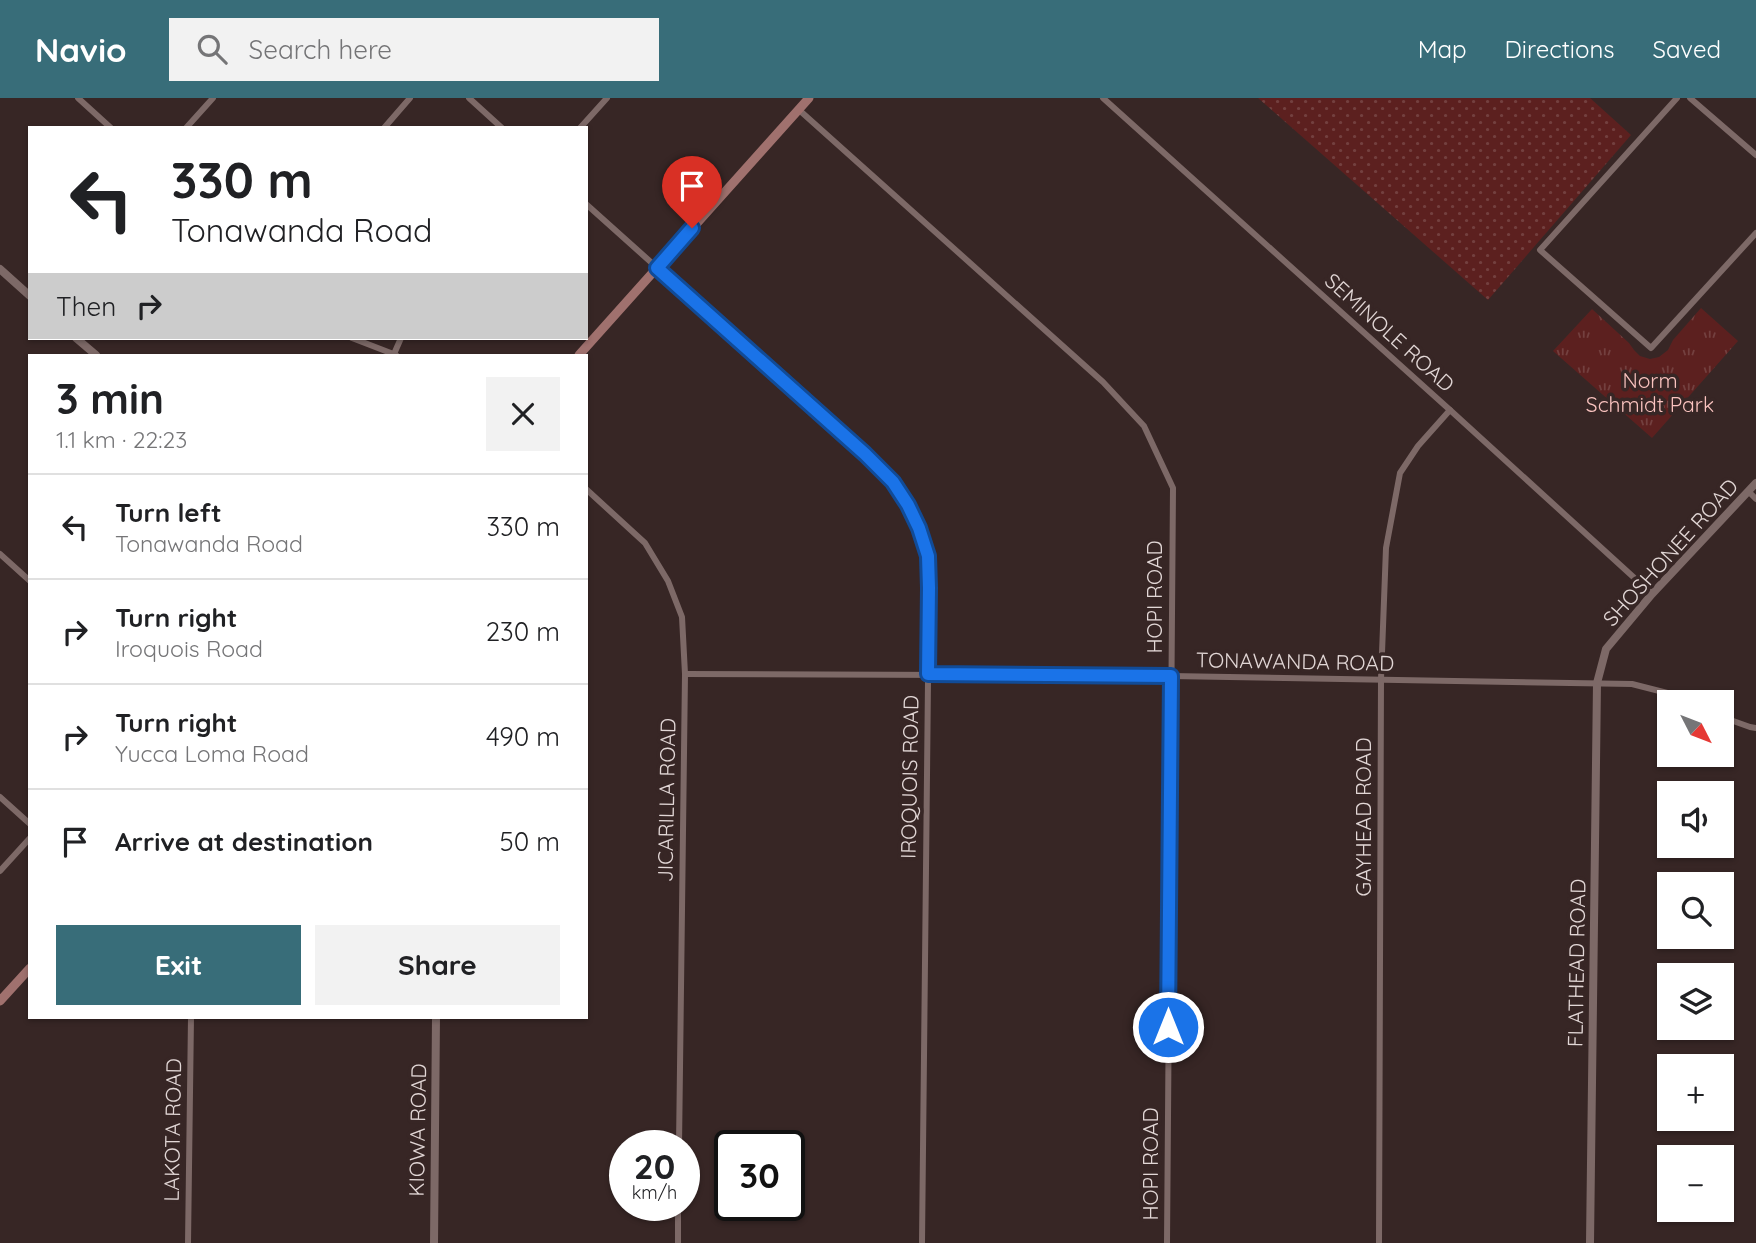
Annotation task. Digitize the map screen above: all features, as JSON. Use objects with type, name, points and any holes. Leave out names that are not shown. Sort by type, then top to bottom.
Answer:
[{"type":"main road","points":[[580,354],[809,98]]},
{"type":"main road","points":[[0,999],[28,970]]},
{"type":"street","points":[[78,98],[109,126]]},
{"type":"street","points":[[188,126],[213,98]]},
{"type":"street","points":[[386,126],[410,98]]},
{"type":"street","points":[[469,98],[500,126]]},
{"type":"street","points":[[582,126],[607,98]]},
{"type":"street","name":"SEMINOLE ROAD","points":[[1103,98],[1652,594]]},
{"type":"street","points":[[1677,98],[1540,250],[1651,348],[1756,233]]},
{"type":"street","points":[[1690,98],[1756,155]]},
{"type":"street","name":"HOPI ROAD","points":[[798,110],[1103,382],[1144,426],[1173,488],[1167,1243]]},
{"type":"street","name":"IROQUOIS ROAD","points":[[588,206],[893,482],[913,517],[928,556],[922,1243]]},
{"type":"street","points":[[0,269],[28,294]]},
{"type":"street","points":[[78,340],[95,354]]},
{"type":"street","points":[[357,340],[392,354]]},
{"type":"street","name":"GAYHEAD ROAD","points":[[1379,1243],[1381,680],[1386,548],[1400,473],[1418,446],[1450,410]]},
{"type":"street","name":"SHOSHONEE ROAD","points":[[1597,683],[1606,649],[1652,594],[1756,483]]},
{"type":"street","name":"JICARILLA ROAD","points":[[588,491],[645,542],[668,581],[682,617],[685,674],[679,1130]]},
{"type":"street","points":[[1749,492],[1756,499]]},
{"type":"street","points":[[0,554],[28,579]]},
{"type":"street","name":"TONAWANDA ROAD","points":[[685,674],[1171,676],[1597,683],[1632,684],[1657,690]]},
{"type":"street","name":"FLATHEAD ROAD","points":[[1590,1243],[1597,683]]},
{"type":"street","points":[[1734,721],[1756,728]]},
{"type":"street","points":[[0,797],[28,822]]},
{"type":"street","points":[[0,871],[28,840]]},
{"type":"street","name":"LAKOTA ROAD","points":[[188,1243],[191,1019]]},
{"type":"street","name":"KIOWA ROAD","points":[[433,1243],[436,1019]]},
{"type":"street","points":[[678,1221],[678,1243]]},
{"type":"green space","points":[[1258,98],[1590,98],[1631,135],[1488,300]]},
{"type":"green space","name":"Norm Schmidt Park","points":[[1701,308],[1738,341],[1652,438],[1553,351],[1592,309],[1640,356],[1650,359],[1659,357],[1668,350],[1673,340]]},
{"type":"route","points":[[692,228],[657,268],[865,454],[893,482],[908,505],[928,556],[928,674],[1171,676],[1168,1027]]}]
